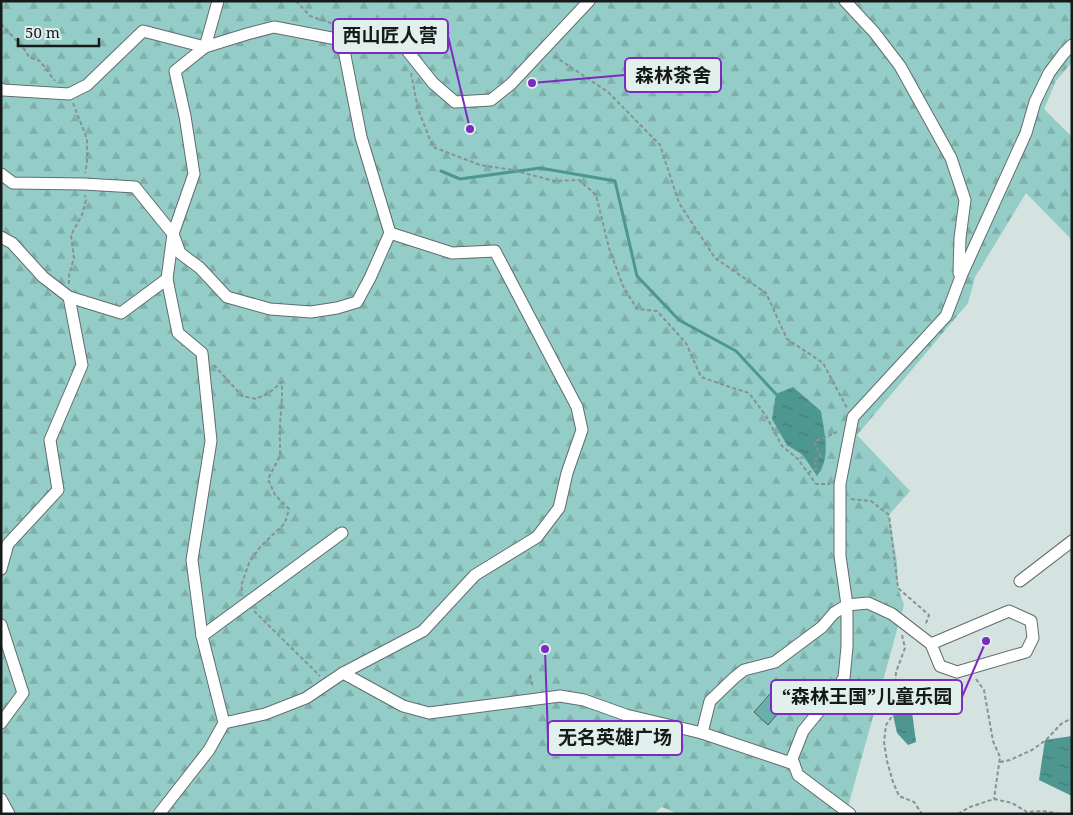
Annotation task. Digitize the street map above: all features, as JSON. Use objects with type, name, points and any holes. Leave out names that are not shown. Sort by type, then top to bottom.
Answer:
[{"type":"street","points":[[205,46],[218,1]]},
{"type":"street","points":[[159,814],[209,750],[224,723],[202,636],[192,560],[210,441],[202,353],[178,333],[167,279],[173,234],[194,174],[176,71],[205,46],[274,27],[342,40],[398,39],[433,83],[455,102],[491,100],[511,84],[589,1]]},
{"type":"street","points":[[844,1],[874,32],[900,66],[951,158],[965,200],[960,238],[959,280]]},
{"type":"street","points":[[1,88],[3,90],[69,94],[87,85],[144,31],[205,46]]},
{"type":"street","points":[[1,174],[13,183],[135,187],[173,234],[180,253],[200,268],[227,297],[270,309],[311,312],[337,308],[357,302],[390,233],[360,137],[342,40]]},
{"type":"street","points":[[850,814],[798,775],[792,759],[803,731],[844,678],[847,647],[847,605],[840,556],[840,484],[852,417],[946,316],[959,280],[1026,133],[1035,102],[1048,73],[1072,45]]},
{"type":"street","points":[[224,723],[265,714],[306,698],[343,673],[423,631],[476,575],[537,537],[559,508],[567,473],[582,430],[577,407],[495,251],[452,253],[390,233]]},
{"type":"street","points":[[1,237],[12,243],[43,277],[69,297],[121,313],[167,279]]},
{"type":"street","points":[[1,569],[8,544],[58,490],[50,440],[82,365],[69,297]]},
{"type":"street","points":[[202,636],[342,533]]},
{"type":"street","points":[[1020,581],[1072,542]]},
{"type":"street","points":[[702,733],[710,701],[734,678],[744,670],[775,662],[822,627],[834,613],[847,605],[868,603],[892,614],[926,641],[940,666],[957,672],[1026,652],[1033,638],[1031,621],[1009,611],[926,641]]},
{"type":"street","points":[[1,625],[23,693],[1,723]]},
{"type":"street","points":[[343,673],[403,706],[428,713],[560,696],[584,700],[626,715],[702,733],[794,764]]},
{"type":"street","points":[[1,799],[9,814]]},
{"type":"path","points":[[296,1],[310,16],[331,23],[364,28]]},
{"type":"path","points":[[1068,1],[1072,3]]},
{"type":"path","points":[[1,24],[29,57],[40,61],[56,83],[57,94]]},
{"type":"path","points":[[544,49],[608,92],[660,144],[679,202],[714,258],[766,293],[787,339],[822,363],[852,417]]},
{"type":"path","points":[[410,70],[418,109],[433,147],[480,165],[513,170],[554,181],[579,180],[596,195],[620,278],[637,309],[657,311],[686,342],[701,376],[724,386],[749,393],[766,416],[782,446],[798,459],[816,484],[840,484]]},
{"type":"path","points":[[69,94],[87,139],[87,162],[84,184],[86,200],[82,215],[71,235],[74,258],[69,275],[69,297]]},
{"type":"path","points":[[202,353],[242,396],[256,398],[270,392],[282,382],[280,456],[268,479],[275,495],[289,509],[285,523],[260,547],[249,563],[241,586],[246,603],[328,683]]},
{"type":"path","points":[[808,473],[817,468],[814,460],[821,457],[814,442],[837,432]]},
{"type":"path","points":[[841,499],[870,501],[889,515],[898,588],[929,615],[926,641]]},
{"type":"path","points":[[904,624],[901,631],[905,648],[896,672],[894,709],[886,725],[884,742],[886,761],[899,796],[914,802],[922,814]]},
{"type":"path","points":[[968,669],[984,690],[993,741],[1000,757],[994,799]]},
{"type":"path","points":[[530,675],[535,699]]},
{"type":"path","points":[[1000,762],[1010,760],[1032,750],[1046,740],[1061,724],[1072,718]]},
{"type":"path","points":[[958,814],[970,807],[994,799],[1012,803],[1027,812],[1043,811],[1060,814]]},
{"type":"green space","points":[[1,1],[1072,1],[1072,62],[1056,81],[1044,109],[1072,137],[1072,240],[1026,193],[975,277],[968,303],[857,435],[910,491],[889,515],[897,562],[898,588],[904,605],[846,814],[678,814],[662,807],[653,814],[1,814]]},
{"type":"water","points":[[793,387],[821,411],[826,453],[822,469],[817,476],[803,455],[787,445],[772,419],[776,394]]},
{"type":"water","points":[[892,688],[904,690],[911,704],[916,742],[908,745],[897,733],[891,706]]},
{"type":"water","points":[[1072,736],[1072,796],[1039,780],[1045,740]]},
{"type":"building","points":[[777,686],[791,698],[768,725],[754,712]]},
{"type":"waterway","points":[[441,171],[460,179],[540,168],[615,181],[637,276],[679,320],[736,351],[776,394]]},
{"type":"place","name":"森林茶舍","points":[[532,83]]},
{"type":"place","name":"西山匠人营","points":[[470,129]]},
{"type":"place","name":"“森林王国”儿童乐园","points":[[986,641]]},
{"type":"place","name":"无名英雄广场","points":[[545,649]]}]
